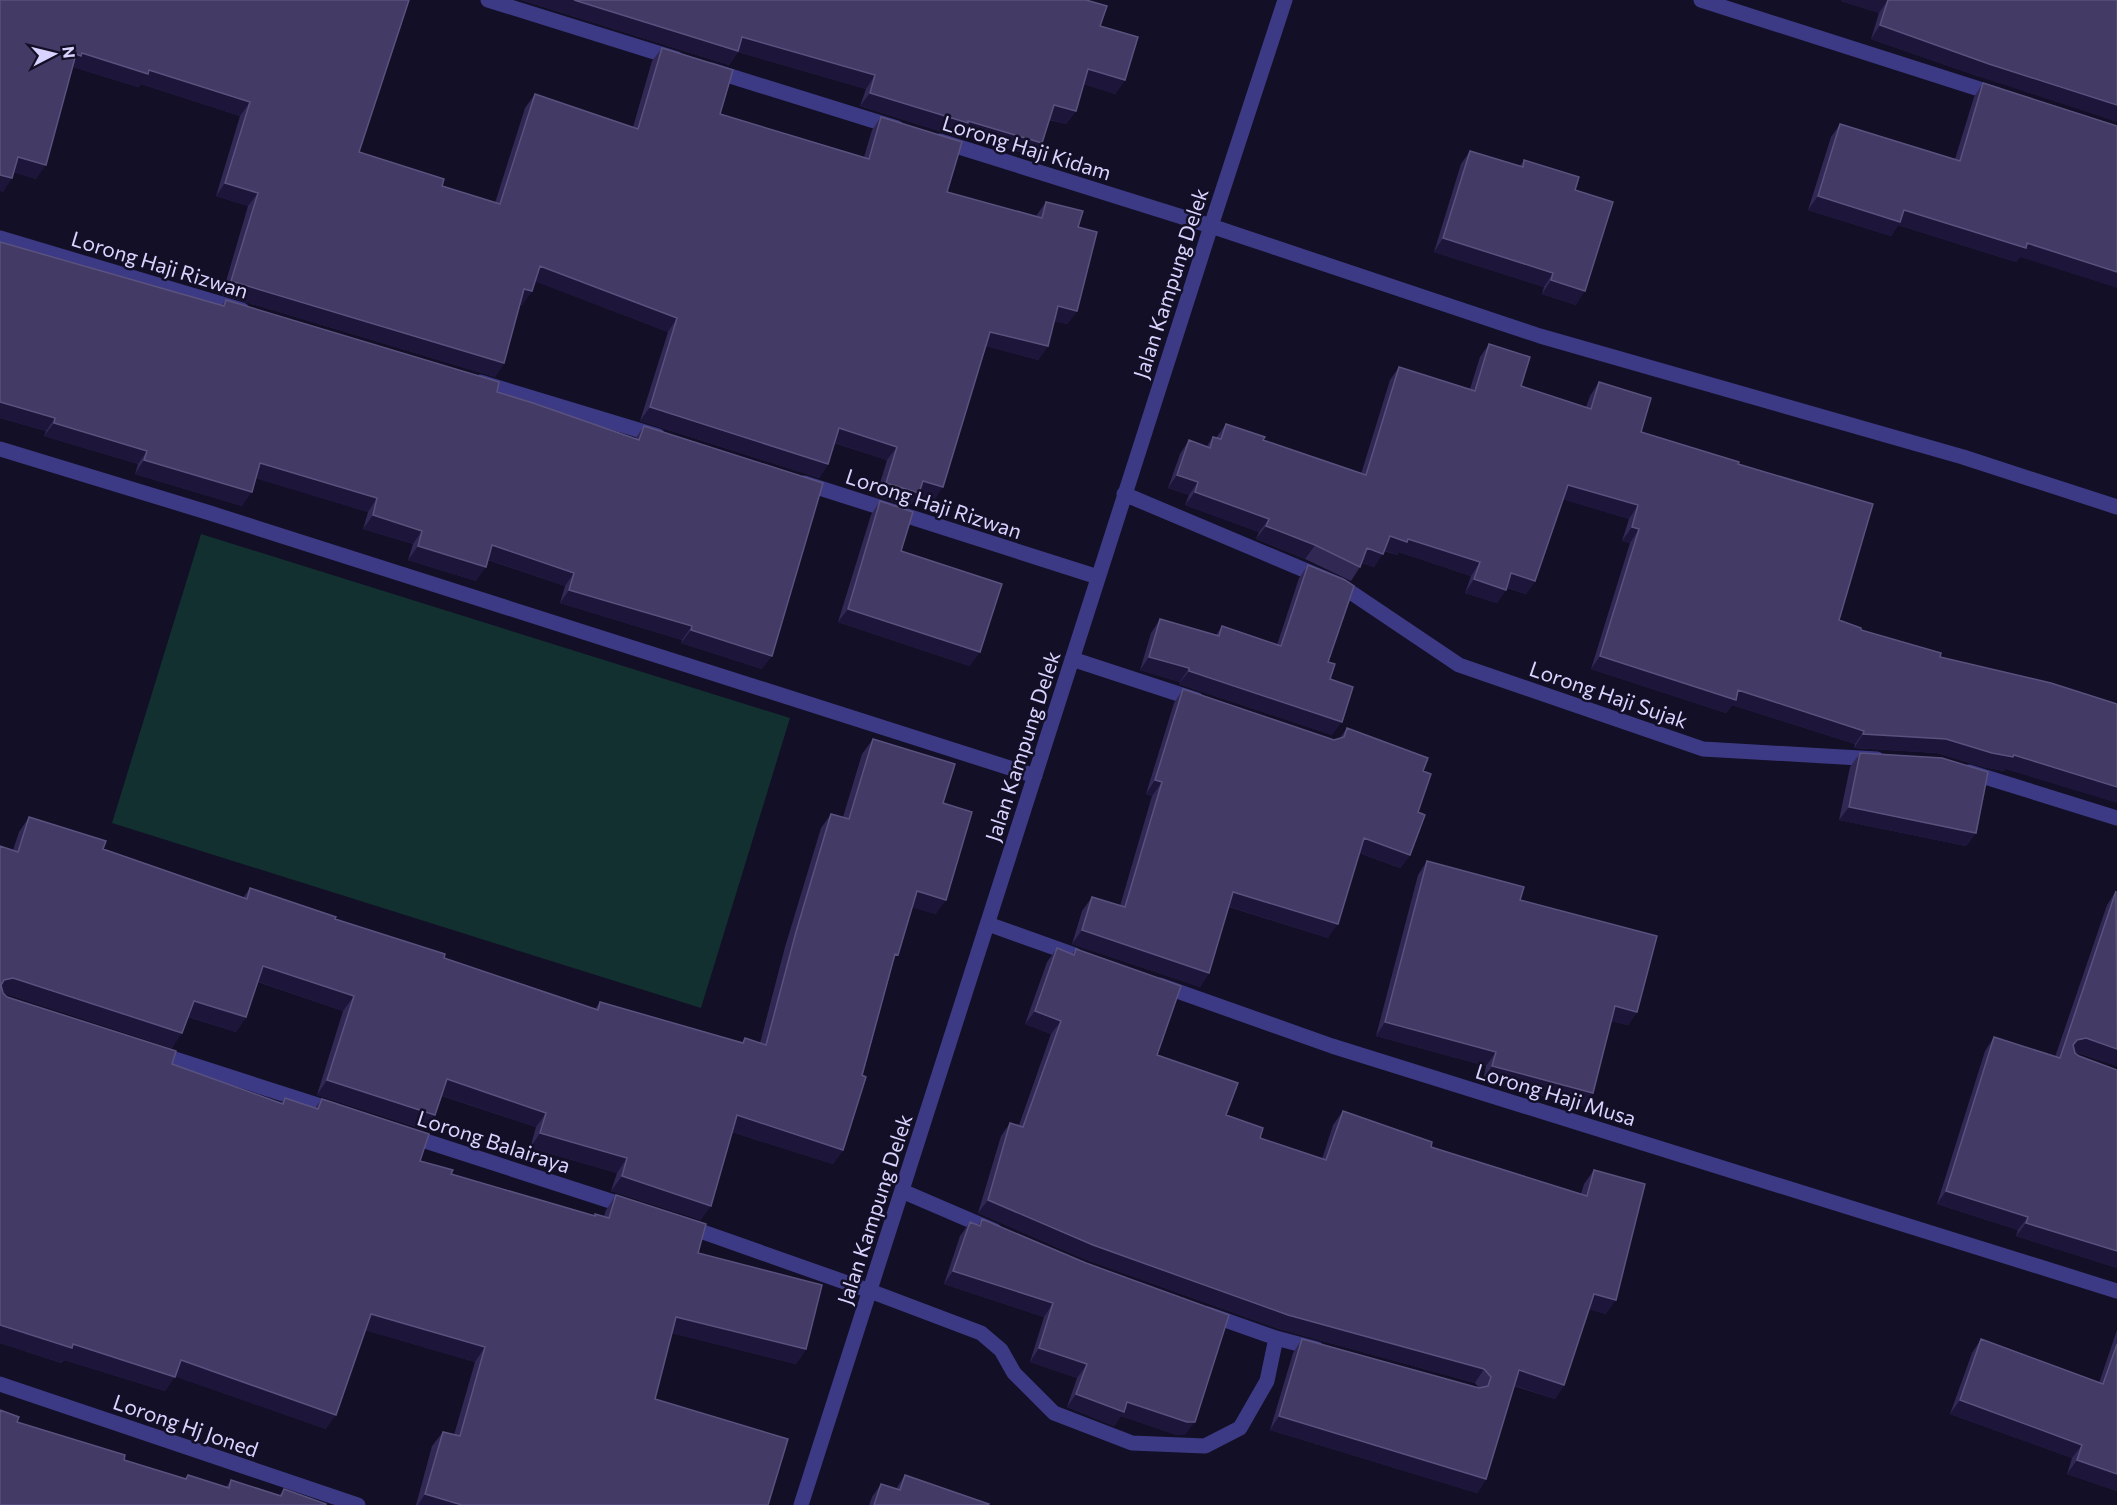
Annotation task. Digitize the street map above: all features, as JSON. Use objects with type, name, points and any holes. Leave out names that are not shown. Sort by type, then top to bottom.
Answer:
[{"type":"street","name":"Lorong Haji Kidam","points":[[488,0],[1211,226],[1540,336],[1963,458],[2117,507]]},
{"type":"street","name":"Jalan Kampung Delek","points":[[801,1505],[1124,494],[1286,0]]},
{"type":"street","points":[[1701,0],[2018,101]]},
{"type":"street","name":"Lorong Haji Rizwan","points":[[0,238],[251,314]]},
{"type":"street","points":[[469,379],[674,441]]},
{"type":"street","points":[[0,449],[222,517],[1035,776]]},
{"type":"street","name":"Lorong Haji Rizwan","points":[[785,477],[1098,577]]},
{"type":"street","name":"Lorong Haji Sujak","points":[[1124,494],[1340,585],[1459,665],[1703,749],[1888,759]]},
{"type":"street","points":[[1072,659],[1216,707]]},
{"type":"street","points":[[1957,769],[2117,818]]},
{"type":"street","points":[[988,924],[1088,960]]},
{"type":"street","name":"Lorong Haji Musa","points":[[1143,979],[1332,1046],[2117,1291]]},
{"type":"street","points":[[147,1050],[350,1116]]},
{"type":"street","name":"Lorong Balairaya","points":[[395,1131],[643,1212]]},
{"type":"street","points":[[902,1191],[1007,1236]]},
{"type":"street","points":[[677,1223],[981,1333],[1001,1350],[1014,1373],[1054,1413],[1132,1443],[1205,1446],[1240,1428],[1267,1381],[1276,1338]]},
{"type":"street","points":[[1193,1309],[1276,1338],[1334,1354]]},
{"type":"street","name":"Lorong Hj Joned","points":[[0,1384],[358,1505]]},
{"type":"green space","points":[[201,534],[790,718],[701,1008],[112,823]]},
{"type":"building","points":[[0,0],[409,0],[359,152],[444,179],[442,186],[500,204],[535,94],[638,129],[662,48],[733,70],[720,114],[869,159],[881,117],[962,142],[947,192],[1042,218],[1046,202],[1083,211],[1078,227],[1097,232],[1077,311],[1058,306],[1048,346],[990,332],[943,487],[923,481],[919,493],[886,483],[897,447],[839,428],[828,464],[650,407],[677,318],[540,266],[532,291],[524,289],[504,363],[231,281],[258,193],[225,183],[250,102],[149,70],[148,74],[82,53],[81,56],[76,54],[46,165],[18,157],[12,178],[0,175]]},
{"type":"building","points":[[574,0],[1086,0],[1107,6],[1100,26],[1138,37],[1125,80],[1088,69],[1076,111],[1054,105],[1042,143],[870,93],[875,75],[742,37],[738,51]]},
{"type":"building","points":[[1888,0],[2117,0],[2117,105],[1989,64],[1880,25]]},
{"type":"building","points":[[1983,83],[2117,126],[2117,272],[2027,243],[2026,248],[1904,210],[1900,222],[1818,196],[1840,124],[1960,161]]},
{"type":"building","points":[[1470,151],[1523,167],[1524,160],[1579,177],[1575,190],[1613,202],[1585,291],[1551,280],[1553,273],[1443,238]]},
{"type":"building","points":[[0,242],[224,306],[226,300],[499,382],[497,392],[639,440],[644,426],[823,483],[772,656],[691,630],[692,626],[569,590],[574,573],[492,545],[486,567],[418,546],[422,531],[373,515],[377,498],[260,463],[252,492],[144,460],[147,451],[54,423],[55,418],[0,402]]},
{"type":"building","points":[[1489,344],[1530,357],[1521,386],[1591,409],[1599,382],[1651,398],[1641,432],[1739,462],[1738,464],[1873,504],[1839,620],[1861,628],[1861,630],[1941,653],[1940,657],[2051,683],[2117,704],[2117,787],[2014,755],[2013,757],[1992,753],[1946,739],[1863,734],[1864,731],[1738,690],[1736,700],[1600,656],[1639,529],[1632,527],[1638,505],[1568,485],[1535,581],[1511,573],[1506,590],[1474,579],[1480,562],[1408,539],[1407,542],[1390,536],[1383,554],[1367,548],[1360,567],[1315,545],[1266,526],[1269,519],[1195,492],[1198,482],[1177,475],[1189,440],[1210,448],[1213,437],[1221,439],[1226,424],[1265,437],[1263,440],[1366,475],[1399,367],[1475,391]]},
{"type":"building","points":[[880,501],[913,512],[901,551],[1002,584],[980,652],[848,609]]},
{"type":"building","points":[[1308,565],[1354,586],[1328,662],[1335,664],[1330,679],[1353,687],[1342,722],[1189,671],[1189,668],[1149,657],[1160,619],[1219,636],[1222,626],[1281,646]]},
{"type":"building","points":[[1183,689],[1334,740],[1344,737],[1347,728],[1428,758],[1423,771],[1431,774],[1418,812],[1425,815],[1410,855],[1364,838],[1338,924],[1233,892],[1209,973],[1082,930],[1092,897],[1125,907],[1162,782],[1155,780]]},
{"type":"building","points":[[873,739],[955,764],[943,803],[972,812],[946,900],[917,891],[898,955],[895,954],[862,1075],[866,1077],[843,1150],[737,1115],[711,1206],[622,1176],[627,1158],[540,1133],[546,1113],[447,1079],[435,1115],[327,1080],[354,996],[263,966],[246,1017],[194,1001],[182,1033],[13,978],[4,980],[1,985],[7,997],[176,1051],[172,1064],[283,1104],[285,1098],[318,1109],[322,1099],[429,1134],[420,1161],[453,1170],[451,1174],[595,1216],[595,1214],[609,1218],[616,1195],[706,1224],[698,1253],[822,1285],[806,1349],[676,1317],[655,1399],[788,1439],[768,1505],[462,1505],[425,1494],[443,1432],[460,1436],[485,1347],[371,1314],[336,1415],[181,1360],[175,1377],[73,1344],[72,1348],[0,1325],[0,846],[18,852],[29,817],[106,841],[103,849],[247,899],[250,888],[336,917],[335,919],[445,954],[444,958],[598,1010],[600,1002],[743,1043],[745,1038],[766,1045],[831,814],[849,819]]},
{"type":"building","points":[[1860,753],[1942,758],[1988,772],[1976,833],[1849,807]]},
{"type":"building","points":[[1427,861],[1524,887],[1520,900],[1657,936],[1637,1012],[1615,1006],[1593,1093],[1492,1066],[1496,1052],[1385,1022]]},
{"type":"building","points":[[2116,891],[2117,1049],[2086,1038],[2077,1040],[2073,1045],[2075,1053],[2079,1056],[2117,1070],[2117,1251],[2026,1223],[2028,1217],[1946,1191],[1994,1037],[2060,1058]]},
{"type":"building","points":[[1057,948],[1074,955],[1076,949],[1181,986],[1157,1055],[1238,1083],[1226,1115],[1263,1128],[1260,1138],[1326,1160],[1343,1111],[1432,1142],[1431,1147],[1587,1196],[1594,1170],[1645,1184],[1616,1300],[1594,1294],[1564,1385],[1519,1370],[1486,1479],[1279,1416],[1302,1339],[1479,1388],[1488,1386],[1491,1377],[1484,1369],[1288,1315],[1093,1245],[988,1200],[1010,1123],[1023,1127],[1061,1021],[1035,1011]]},
{"type":"building","points":[[982,1219],[1086,1263],[1229,1315],[1195,1422],[1187,1422],[1127,1402],[1124,1412],[1076,1394],[1087,1364],[1039,1348],[1053,1303],[953,1271],[970,1222],[980,1226]]},
{"type":"building","points":[[1981,1339],[2103,1384],[2117,1344],[2117,1474],[2077,1460],[2082,1445],[1960,1400]]},
{"type":"building","points":[[0,1410],[19,1417],[17,1422],[125,1455],[124,1460],[186,1479],[188,1475],[229,1488],[231,1480],[281,1496],[284,1489],[326,1505],[0,1505]]},
{"type":"building","points":[[905,1475],[989,1504],[874,1505],[881,1484],[900,1490]]}]
